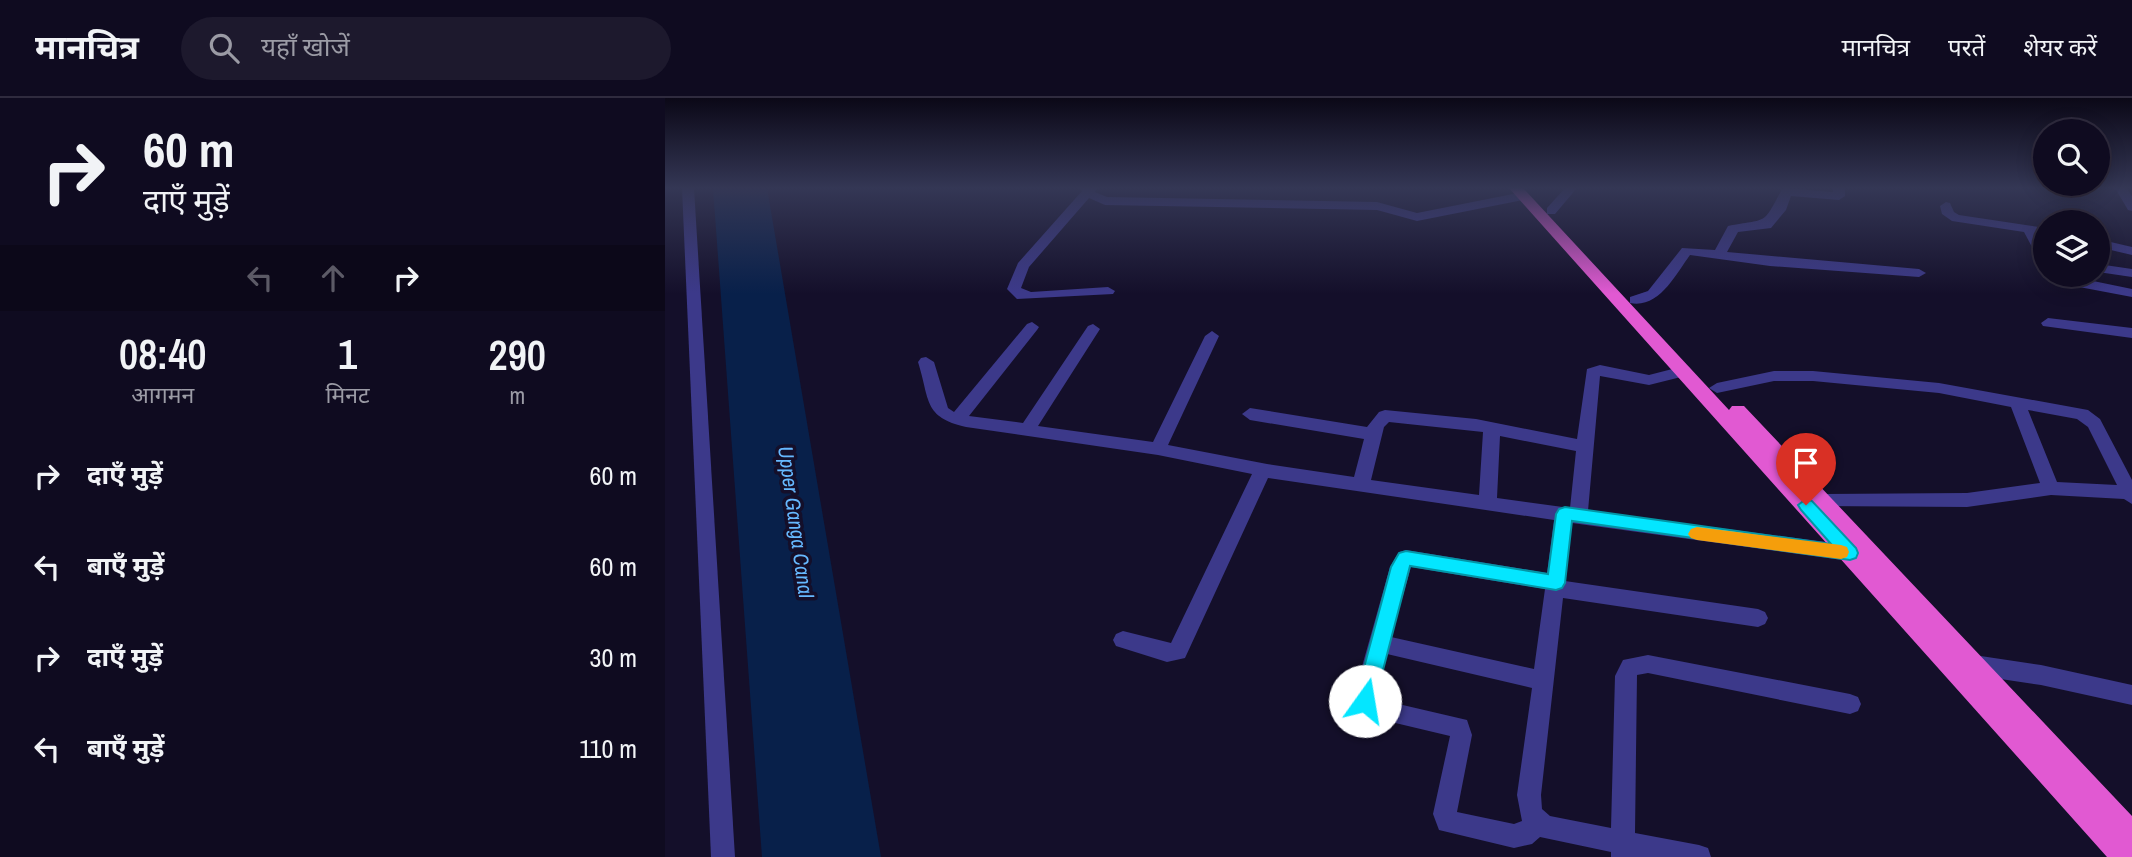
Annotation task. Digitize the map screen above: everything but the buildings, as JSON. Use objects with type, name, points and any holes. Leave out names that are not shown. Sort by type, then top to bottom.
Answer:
[{"type":"highway","points":[[1553,223],[2125,857]]},
{"type":"highway","points":[[1564,223],[2132,835]]},
{"type":"street","points":[[690,223],[723,857]]},
{"type":"street","points":[[1059,223],[1023,266],[1014,289],[1023,296],[1108,291]]},
{"type":"street","points":[[1719,255],[1733,229],[1767,223]]},
{"type":"street","points":[[1987,223],[2033,231]]},
{"type":"street","points":[[2030,231],[2033,237]]},
{"type":"street","points":[[2110,246],[2132,251]]},
{"type":"street","points":[[1635,300],[1653,294],[1687,251],[1770,262],[1919,273]]},
{"type":"street","points":[[2110,270],[2132,274]]},
{"type":"street","points":[[2100,287],[2132,293]]},
{"type":"street","points":[[2048,323],[2132,332]]},
{"type":"street","points":[[957,419],[1032,327]]},
{"type":"street","points":[[1027,430],[1093,329]]},
{"type":"street","points":[[1158,449],[1213,335]]},
{"type":"street","points":[[926,362],[941,411],[957,419],[1158,449],[1262,470],[1850,553]]},
{"type":"street","points":[[1684,371],[1649,380],[1594,370],[1590,375],[1585,447],[1556,585],[1529,795],[1531,816],[1537,824],[1623,851],[1699,857]]},
{"type":"street","points":[[1717,388],[1792,375],[1939,388],[2083,414],[2091,418],[2131,495]]},
{"type":"street","points":[[2017,402],[2051,488]]},
{"type":"street","points":[[1250,414],[1373,434]]},
{"type":"street","points":[[1361,484],[1379,420],[1392,415],[1492,428],[1585,447]]},
{"type":"street","points":[[1488,502],[1492,428]]},
{"type":"street","points":[[1123,640],[1167,653],[1178,650],[1262,470]]},
{"type":"street","points":[[1823,501],[1967,500],[2001,498],[2051,488],[2131,495]]},
{"type":"street","points":[[1537,824],[1523,835],[1514,836],[1447,822],[1444,814],[1461,730],[1455,726],[1367,706],[1365,695],[1400,567],[1406,558],[1758,618]]},
{"type":"street","points":[[1379,643],[1544,681]]},
{"type":"street","points":[[1623,851],[1626,676],[1630,667],[1648,664],[1850,704]]},
{"type":"street","points":[[1974,665],[2041,675],[2132,695]]},
{"type":"water","name":"Upper Ganga Canal","points":[[716,223],[773,223],[881,857],[762,857]]},
{"type":"slow traffic","points":[[1697,534],[1841,552]]},
{"type":"route","points":[[1365,701],[1400,567],[1406,558],[1556,583],[1565,514],[1850,553],[1806,505]]}]
